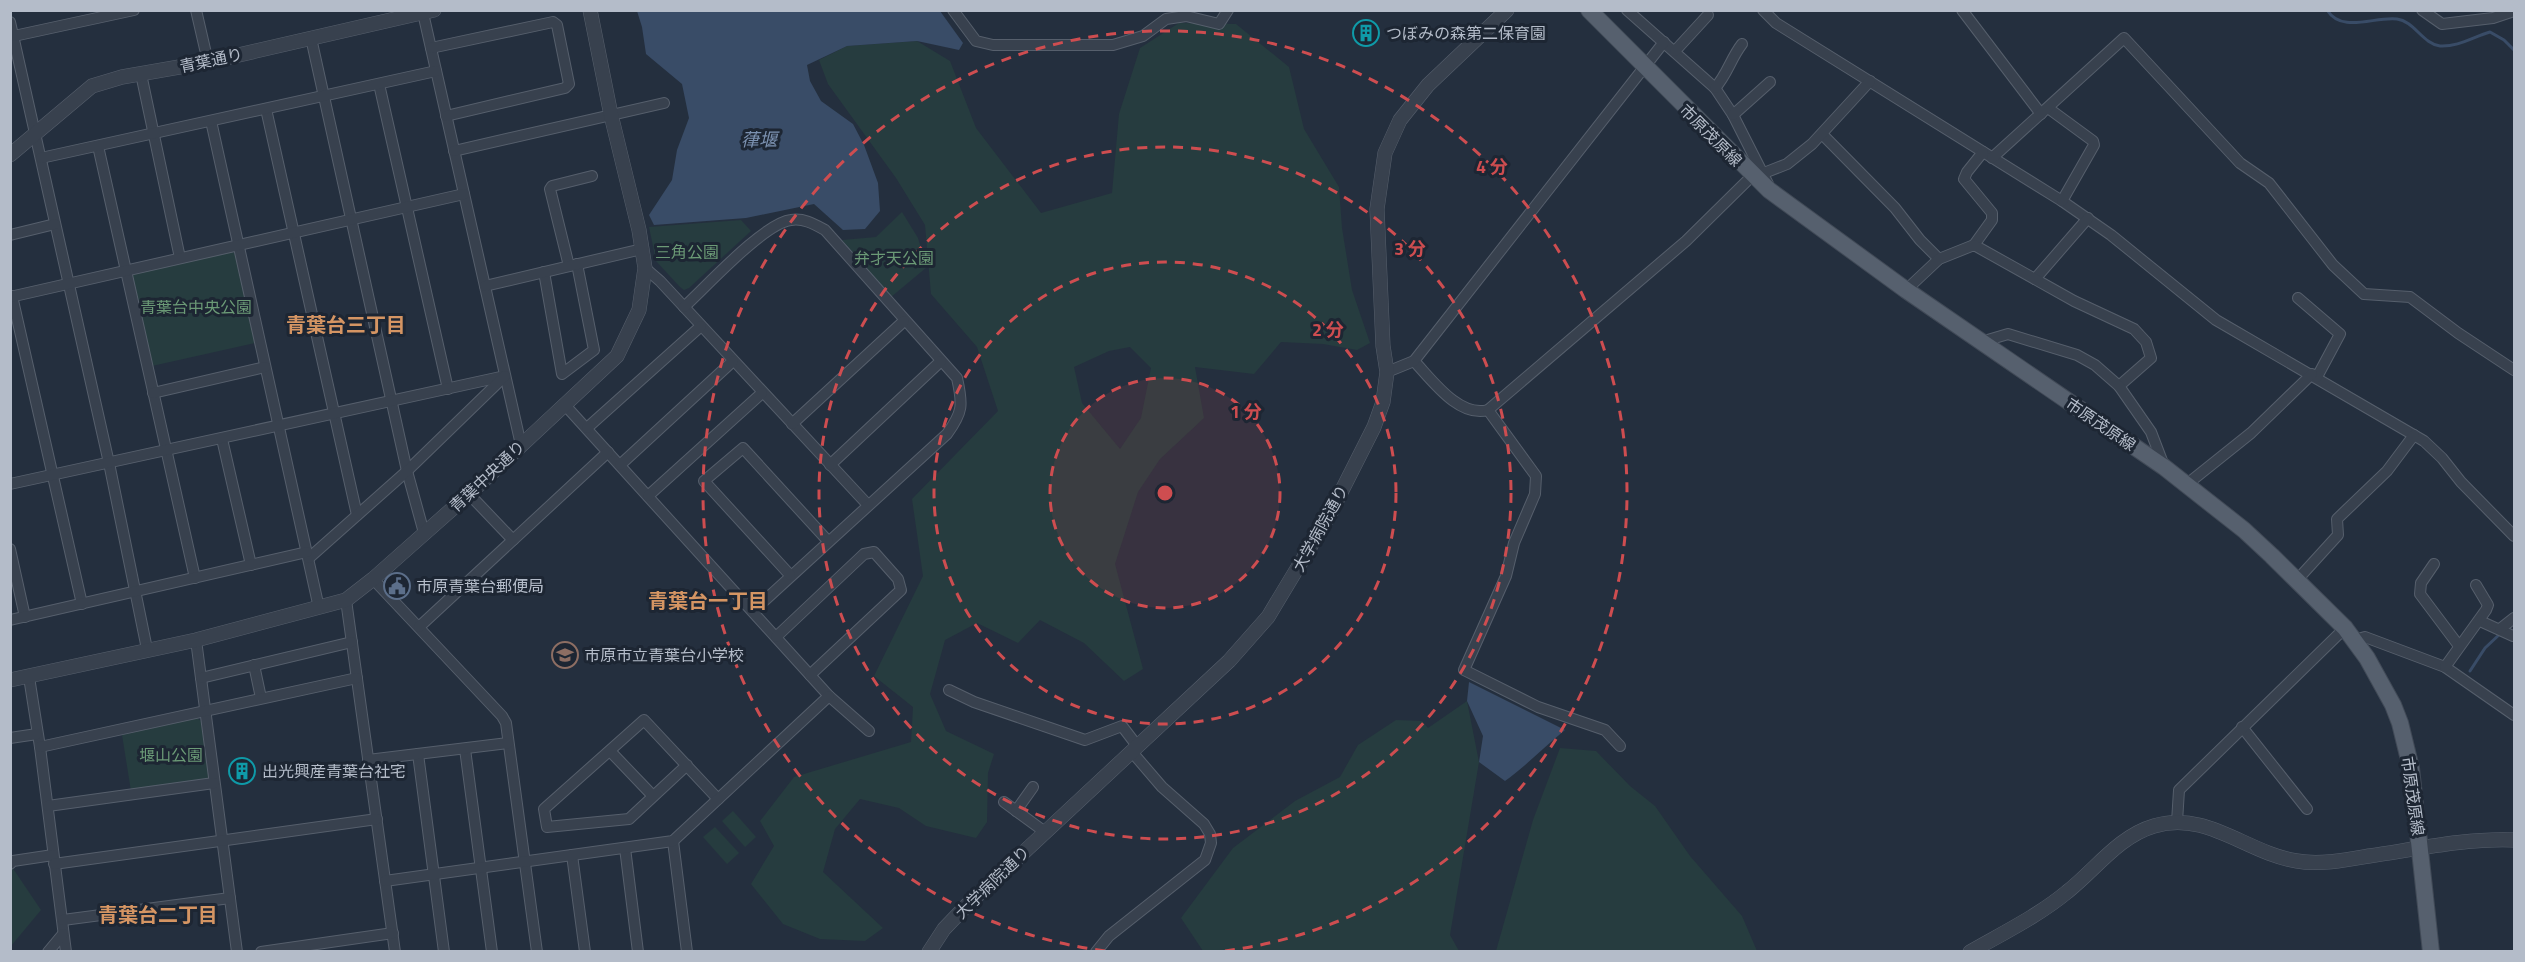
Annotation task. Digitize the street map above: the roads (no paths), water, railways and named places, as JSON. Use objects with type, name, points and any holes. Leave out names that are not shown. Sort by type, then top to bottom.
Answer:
[{"type":"main road","name":"市原茂原線","points":[[1589,10],[1644,68],[1758,174],[1768,190],[1906,290],[2164,467],[2244,530],[2298,580],[2350,634],[2376,672],[2400,723],[2411,768],[2431,951]]},
{"type":"street","points":[[14,36],[134,10]]},
{"type":"street","points":[[196,10],[208,62]]},
{"type":"street","name":"青葉中央通り","points":[[10,680],[196,640],[346,600],[469,494],[617,356],[639,310],[645,268],[590,10]]},
{"type":"street","points":[[953,10],[976,41],[993,45],[1113,45],[1143,36],[1166,19],[1186,16],[1219,24],[1228,10]]},
{"type":"street","name":"大学病院通り","points":[[928,951],[944,929],[966,906],[1229,661],[1268,617],[1330,514],[1374,427],[1383,402],[1387,372],[1383,346],[1377,209],[1385,153],[1400,120],[1428,85],[1506,10]]},
{"type":"street","points":[[1627,10],[1715,88],[1733,115],[1758,174]]},
{"type":"street","points":[[1763,10],[1776,23],[2088,218],[2216,320],[2414,435],[2442,458],[2461,482],[2512,530]]},
{"type":"street","points":[[1962,10],[2045,111],[2093,141],[2094,145],[2062,201]]},
{"type":"street","points":[[2422,10],[2436,22],[2442,24],[2493,18],[2514,11]]},
{"type":"street","points":[[428,12],[431,48],[521,445]]},
{"type":"street","name":"青葉通り","points":[[10,155],[92,86],[311,38],[389,15],[428,12]]},
{"type":"street","points":[[1675,51],[1708,15]]},
{"type":"street","points":[[10,22],[14,36],[15,65],[35,132],[109,463],[147,649]]},
{"type":"street","points":[[431,48],[553,22],[557,25],[569,84],[565,88],[446,116]]},
{"type":"street","points":[[311,38],[407,471],[424,533]]},
{"type":"street","points":[[1906,290],[1939,259],[1974,245],[1992,220],[1992,213],[1964,179],[1966,172],[2045,111],[2124,38],[2240,163],[2270,183],[2333,265],[2364,294],[2410,297],[2458,333],[2514,370]]},
{"type":"street","points":[[1387,372],[1414,362],[1664,42]]},
{"type":"street","points":[[1715,88],[1725,78],[1728,64],[1742,44]]},
{"type":"street","points":[[41,159],[436,71]]},
{"type":"street","points":[[141,74],[180,258]]},
{"type":"street","points":[[1414,362],[1467,410],[1479,412],[1488,410],[1686,241],[1758,174],[1787,164],[1822,134],[1870,81]]},
{"type":"street","points":[[1733,115],[1770,82]]},
{"type":"street","points":[[379,84],[448,388]]},
{"type":"street","points":[[454,150],[664,103]]},
{"type":"street","points":[[266,109],[357,515]]},
{"type":"street","points":[[210,121],[319,608]]},
{"type":"street","points":[[1822,134],[1895,208],[1920,240],[1939,259]]},
{"type":"street","points":[[98,146],[195,578]]},
{"type":"street","points":[[544,272],[562,374],[594,350],[573,266],[550,189],[552,186],[592,176]]},
{"type":"street","points":[[82,604],[11,296],[464,194]]},
{"type":"street","points":[[2035,279],[2088,218]]},
{"type":"street","points":[[684,307],[772,226],[792,219],[809,221],[825,230],[903,321],[957,378],[962,401],[959,418],[947,435],[753,611]]},
{"type":"street","points":[[10,235],[55,224]]},
{"type":"street","points":[[1974,245],[2134,329],[2146,342],[2151,358],[2119,386]]},
{"type":"street","points":[[485,286],[642,249]]},
{"type":"street","points":[[645,268],[660,281],[868,505]]},
{"type":"street","points":[[2187,485],[2251,433],[2314,376],[2340,334],[2298,298]]},
{"type":"street","points":[[792,424],[903,321]]},
{"type":"street","points":[[587,428],[701,326]]},
{"type":"street","points":[[1981,342],[2008,334],[2077,355],[2108,374],[2151,432],[2164,467]]},
{"type":"street","points":[[620,465],[733,361]]},
{"type":"street","points":[[830,465],[941,361]]},
{"type":"street","points":[[153,393],[265,367]]},
{"type":"street","points":[[10,484],[505,376]]},
{"type":"street","points":[[10,620],[251,565],[308,555],[407,471],[505,376]]},
{"type":"street","points":[[648,496],[762,393]]},
{"type":"street","points":[[564,404],[829,696],[869,731]]},
{"type":"street","points":[[1488,410],[1536,476],[1535,494],[1514,543],[1506,576],[1464,670],[1538,707],[1600,727],[1620,746]]},
{"type":"street","points":[[2298,580],[2338,535],[2337,519],[2387,471],[2414,435]]},
{"type":"street","points":[[222,439],[251,565]]},
{"type":"street","points":[[790,576],[704,481],[743,448],[828,541]]},
{"type":"street","points":[[419,627],[608,452]]},
{"type":"street","points":[[469,494],[513,540]]},
{"type":"street","points":[[10,549],[25,617]]},
{"type":"street","points":[[776,637],[864,554],[874,552],[898,579],[901,590],[810,675]]},
{"type":"street","points":[[2434,564],[2421,584],[2420,594],[2459,646]]},
{"type":"street","points":[[373,579],[502,716],[506,723],[537,951]]},
{"type":"street","points":[[2445,667],[2480,621],[2488,605],[2476,585]]},
{"type":"street","points":[[346,600],[395,951]]},
{"type":"street","points":[[2500,629],[2514,618]]},
{"type":"street","points":[[2480,621],[2512,637]]},
{"type":"street","points":[[2176,822],[2179,790],[2242,727],[2350,634],[2445,667],[2514,715]]},
{"type":"street","points":[[196,640],[237,951]]},
{"type":"street","points":[[201,678],[352,642]]},
{"type":"street","points":[[254,665],[261,698]]},
{"type":"street","points":[[29,677],[66,951]]},
{"type":"street","points":[[40,747],[357,678]]},
{"type":"street","points":[[949,690],[974,702],[1084,740],[1122,726],[1162,787],[1204,824],[1210,834],[1211,843],[1205,860],[1109,936],[1096,951]]},
{"type":"street","points":[[385,881],[673,841],[829,696]]},
{"type":"street","points":[[687,765],[629,819],[547,827],[544,809],[644,720],[687,765],[718,799]]},
{"type":"street","points":[[2242,727],[2307,808]]},
{"type":"street","points":[[10,738],[37,734]]},
{"type":"street","points":[[368,760],[508,743]]},
{"type":"street","points":[[465,748],[492,951]]},
{"type":"street","points":[[610,751],[653,796]]},
{"type":"street","points":[[418,754],[444,951]]},
{"type":"street","points":[[48,806],[214,783]]},
{"type":"street","points":[[1016,811],[1033,788]]},
{"type":"street","points":[[1004,802],[1045,832]]},
{"type":"street","points":[[11,861],[53,859],[222,840],[376,819]]},
{"type":"street","points":[[1970,951],[2042,910],[2067,892],[2125,841],[2155,826],[2176,822],[2209,826],[2271,854],[2297,861],[2325,862],[2420,849],[2514,840]]},
{"type":"street","points":[[673,841],[687,951]]},
{"type":"street","points":[[624,848],[638,951]]},
{"type":"street","points":[[573,855],[585,951]]},
{"type":"street","points":[[63,920],[230,898]]},
{"type":"street","points":[[261,951],[393,933]]},
{"type":"street","points":[[48,951],[63,934]]},
{"type":"water","name":"葎堰","points":[[637,11],[940,11],[963,43],[959,50],[917,41],[847,46],[807,65],[810,81],[821,101],[853,124],[864,145],[878,183],[880,211],[865,229],[843,230],[814,204],[746,218],[654,225],[649,215],[672,180],[677,150],[689,118],[682,84],[646,54]]},
{"type":"water","points":[[1469,682],[1565,730],[1505,781],[1479,762],[1483,736],[1467,701]]},
{"type":"waterway","points":[[2327,10],[2333,17],[2350,23],[2397,19],[2408,24],[2428,41],[2440,46],[2459,43],[2490,32],[2504,40],[2514,50]]},
{"type":"waterway","points":[[2470,671],[2485,648],[2501,633]]},
{"type":"place","name":"つぼみの森第二保育園","points":[[1366,33]]},
{"type":"place","name":"市原青葉台郵便局","points":[[397,586]]},
{"type":"place","name":"市原市立青葉台小学校","points":[[565,655]]},
{"type":"place","name":"出光興産青葉台社宅","points":[[242,771]]},
{"type":"district","name":"青葉台三丁目","points":[[346,325]]},
{"type":"district","name":"青葉台一丁目","points":[[708,601]]},
{"type":"district","name":"青葉台二丁目","points":[[158,915]]},
{"type":"park label","name":"三角公園","points":[[687,252]]},
{"type":"park label","name":"弁才天公園","points":[[894,258]]},
{"type":"park label","name":"青葉台中央公園","points":[[196,307]]},
{"type":"park label","name":"堰山公園","points":[[171,755]]}]
